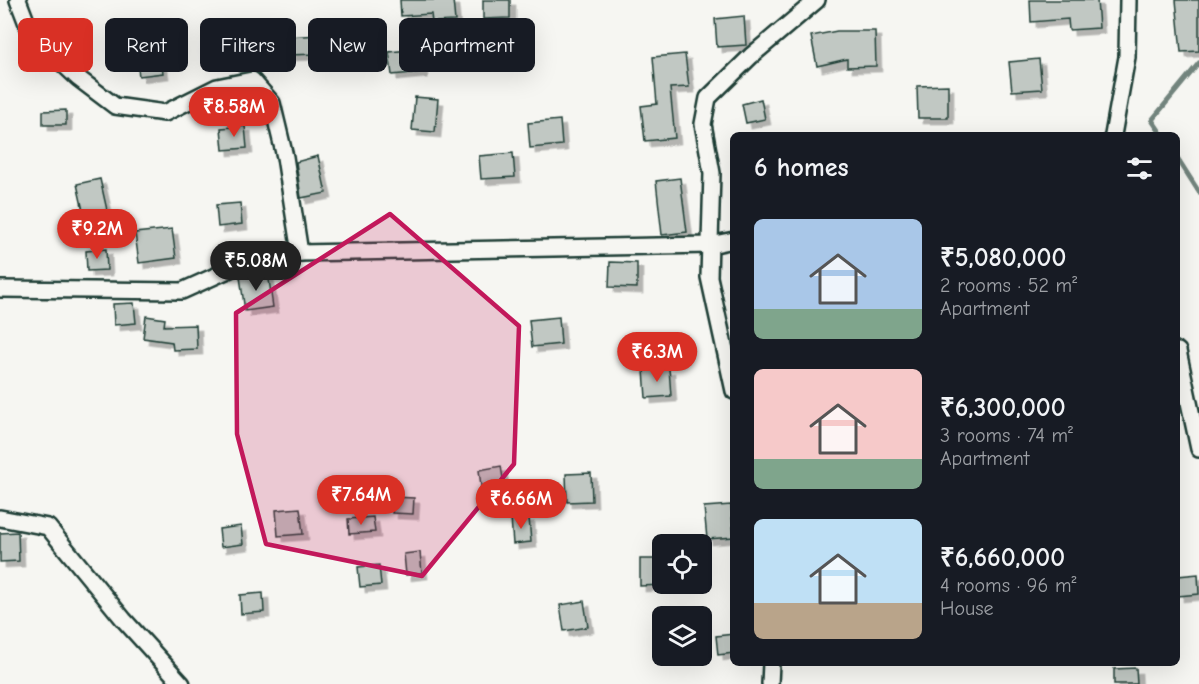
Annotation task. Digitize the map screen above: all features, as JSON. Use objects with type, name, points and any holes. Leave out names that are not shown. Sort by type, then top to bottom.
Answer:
[{"type":"street","points":[[18,0],[32,34],[78,78],[115,106],[165,113],[217,87],[252,80],[272,103],[285,157],[300,253]]},
{"type":"street","points":[[730,373],[709,278],[712,173],[703,124],[708,98],[751,56],[817,0]]},
{"type":"street","points":[[1114,132],[1126,57],[1128,0]]},
{"type":"street","points":[[0,289],[182,291],[244,263],[300,253],[710,245],[730,241]]},
{"type":"street","points":[[1180,360],[1199,449]]},
{"type":"street","points":[[0,518],[48,527],[124,620],[182,684]]},
{"type":"street","points":[[770,684],[771,666]]},
{"type":"highlighted area","points":[[390,214],[519,326],[514,464],[422,576],[266,544],[237,434],[236,313]]},
{"type":"building","points":[[400,0],[453,0],[455,18],[432,18],[431,14],[401,16]]},
{"type":"building","points":[[483,0],[510,0],[510,18],[483,18]]},
{"type":"building","points":[[1030,0],[1097,0],[1099,28],[1069,30],[1068,19],[1031,22]]},
{"type":"building","points":[[1176,0],[1199,0],[1199,51],[1181,52]]},
{"type":"building","points":[[744,16],[746,45],[717,47],[715,19]]},
{"type":"building","points":[[837,31],[875,31],[876,66],[847,67],[847,59],[817,66],[811,36]]},
{"type":"building","points":[[296,36],[308,36],[308,54],[296,55]]},
{"type":"building","points":[[399,51],[399,72],[422,72],[392,75],[389,52]]},
{"type":"building","points":[[685,54],[689,87],[670,88],[675,138],[645,141],[641,106],[657,104],[653,57]]},
{"type":"building","points":[[1039,59],[1042,89],[1012,91],[1009,62]]},
{"type":"building","points":[[138,72],[163,72],[163,73],[139,76]]},
{"type":"building","points":[[948,85],[948,118],[918,118],[917,86]]},
{"type":"building","points":[[415,97],[438,99],[435,132],[412,130]]},
{"type":"building","points":[[761,99],[765,119],[746,123],[742,104]]},
{"type":"building","points":[[66,110],[66,125],[43,125],[43,111]]},
{"type":"building","points":[[560,120],[562,145],[530,148],[528,123]]},
{"type":"building","points":[[245,126],[247,148],[223,150],[221,128]]},
{"type":"building","points":[[513,153],[515,177],[481,179],[479,156]]},
{"type":"building","points":[[318,156],[326,193],[301,198],[296,162]]},
{"type":"building","points":[[680,178],[687,232],[662,235],[656,181]]},
{"type":"building","points":[[100,179],[107,210],[84,215],[77,184]]},
{"type":"building","points":[[240,203],[242,224],[218,227],[216,205]]},
{"type":"building","points":[[172,229],[176,258],[139,263],[135,233]]},
{"type":"building","points":[[106,249],[107,270],[87,271],[86,251]]},
{"type":"building","points":[[610,262],[637,263],[637,288],[609,287]]},
{"type":"building","points":[[268,273],[273,307],[245,311],[240,277]]},
{"type":"building","points":[[134,303],[136,323],[114,325],[113,304]]},
{"type":"building","points":[[146,316],[165,319],[164,326],[196,325],[197,349],[173,350],[172,342],[143,338]]},
{"type":"building","points":[[559,317],[561,344],[532,347],[529,320]]},
{"type":"building","points":[[669,368],[671,396],[646,398],[644,370]]},
{"type":"building","points":[[501,466],[505,491],[482,494],[479,470]]},
{"type":"building","points":[[591,473],[592,501],[567,502],[566,474]]},
{"type":"building","points":[[393,497],[414,498],[413,514],[392,513]]},
{"type":"building","points":[[730,505],[730,537],[712,539],[712,534],[707,534],[704,507]]},
{"type":"building","points":[[300,508],[303,534],[278,536],[276,510]]},
{"type":"building","points":[[373,517],[375,532],[349,534],[348,519]]},
{"type":"building","points":[[529,517],[531,542],[513,544],[511,518]]},
{"type":"building","points":[[241,526],[243,544],[221,547],[219,529]]},
{"type":"building","points":[[18,532],[19,561],[0,562],[0,533]]},
{"type":"building","points":[[420,552],[422,573],[406,575],[404,554]]},
{"type":"building","points":[[640,559],[652,559],[652,585],[640,586]]},
{"type":"building","points":[[379,565],[381,585],[360,587],[358,567]]},
{"type":"building","points":[[1198,574],[1199,594],[1180,596],[1180,576]]},
{"type":"building","points":[[263,593],[264,612],[241,614],[240,595]]},
{"type":"building","points":[[584,601],[588,627],[564,631],[560,605]]},
{"type":"building","points":[[730,634],[730,654],[718,655],[716,636]]},
{"type":"building","points":[[1136,668],[1137,684],[1114,684],[1114,669]]},
{"type":"waterway","points":[[1160,132],[1152,120],[1199,63]]},
{"type":"waterway","points":[[1180,162],[1199,192]]}]
